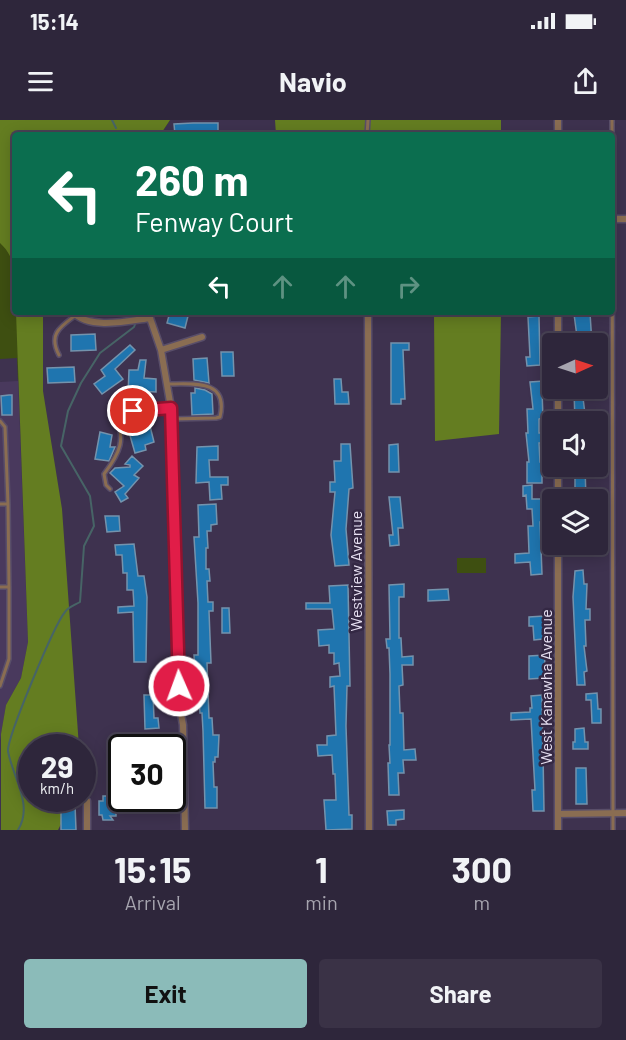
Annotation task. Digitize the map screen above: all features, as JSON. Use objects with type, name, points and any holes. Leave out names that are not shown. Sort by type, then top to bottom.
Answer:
[{"type":"street","points":[[76,315],[81,320],[111,323],[140,320],[150,315],[161,350],[172,419],[180,703],[183,725],[184,830]]},
{"type":"street","name":"Westview Avenue","points":[[368,315],[369,830]]},
{"type":"street","points":[[558,315],[558,333]]},
{"type":"street","points":[[161,350],[202,337]]},
{"type":"street","points":[[113,412],[171,408]]},
{"type":"street","name":"West Kanawha Avenue","points":[[558,555],[558,830]]},
{"type":"street","points":[[87,812],[87,830]]},
{"type":"street","points":[[558,813],[626,813]]},
{"type":"lane","points":[[59,355],[54,346],[55,337],[58,329],[72,315]]},
{"type":"lane","points":[[612,315],[613,830]]},
{"type":"lane","points":[[167,384],[211,386],[221,399],[220,417],[172,419]]},
{"type":"lane","points":[[110,489],[106,485],[104,474],[116,460],[120,450],[119,424],[113,412]]},
{"type":"lane","points":[[0,421],[5,427],[9,587],[9,658],[0,686]]},
{"type":"lane","points":[[0,504],[8,504]]},
{"type":"lane","points":[[0,587],[9,587]]},
{"type":"shaded area","points":[[18,381],[28,642],[21,678],[6,705],[0,741],[0,382]]},
{"type":"green space","points":[[0,120],[170,120],[162,132],[12,132],[12,315],[42,315],[18,381],[17,358],[0,359]]},
{"type":"green space","points":[[0,120],[170,120],[162,132],[12,132],[12,262],[8,252],[0,243]]},
{"type":"green space","points":[[275,120],[501,120],[501,132],[276,132]]},
{"type":"green space","points":[[16,315],[43,315],[43,391],[62,509],[78,734],[18,734],[18,812],[67,812],[58,830],[1,830],[1,734],[6,705],[21,678],[28,642]]},
{"type":"green space","points":[[434,315],[501,315],[499,434],[435,441]]},
{"type":"green space","points":[[457,558],[486,558],[486,573],[457,573]]},
{"type":"building","points":[[218,123],[218,132],[175,132],[174,124]]},
{"type":"building","points":[[169,315],[188,315],[185,328],[167,323]]},
{"type":"building","points":[[574,315],[590,315],[591,333],[577,333]]},
{"type":"building","points":[[539,316],[540,365],[527,366],[526,357],[530,357],[528,317]]},
{"type":"building","points":[[95,334],[96,350],[71,351],[71,335]]},
{"type":"building","points":[[391,343],[409,343],[409,350],[403,350],[405,399],[401,399],[401,404],[391,404]]},
{"type":"building","points":[[130,345],[135,350],[115,369],[123,379],[102,394],[94,384],[105,376],[101,370]]},
{"type":"building","points":[[221,352],[233,352],[234,376],[222,376]]},
{"type":"building","points":[[207,358],[209,383],[194,380],[193,359]]},
{"type":"building","points":[[140,360],[146,360],[144,378],[156,379],[156,392],[138,391],[138,395],[128,395],[129,370],[138,370]]},
{"type":"building","points":[[74,367],[75,382],[48,383],[47,368]]},
{"type":"building","points":[[334,379],[341,379],[342,392],[348,392],[349,404],[335,404]]},
{"type":"building","points":[[542,381],[543,411],[542,418],[539,419],[539,433],[541,433],[542,443],[539,443],[542,483],[527,483],[527,462],[529,462],[526,433],[528,433],[527,409],[533,409],[530,382]]},
{"type":"building","points":[[195,388],[212,394],[213,414],[192,415],[191,393],[195,393]]},
{"type":"building","points":[[12,395],[12,415],[2,415],[1,396]]},
{"type":"building","points":[[574,399],[583,399],[585,411],[575,411]]},
{"type":"building","points":[[150,426],[154,442],[145,445],[146,450],[135,453],[129,432]]},
{"type":"building","points":[[100,432],[112,435],[110,447],[115,447],[109,461],[95,459]]},
{"type":"building","points":[[341,444],[350,444],[353,488],[349,489],[346,529],[349,565],[335,566],[331,535],[335,492],[330,492],[330,482],[335,482],[334,461],[341,461]]},
{"type":"building","points":[[398,444],[399,472],[389,472],[389,445]]},
{"type":"building","points":[[218,446],[218,460],[209,460],[210,477],[228,477],[228,485],[221,485],[222,499],[210,500],[209,482],[196,483],[197,447]]},
{"type":"building","points":[[132,456],[143,466],[134,475],[139,478],[125,494],[128,498],[121,502],[115,492],[124,486],[110,473],[115,468],[130,467],[125,464]]},
{"type":"building","points":[[575,477],[585,477],[586,489],[575,489]]},
{"type":"building","points":[[532,485],[532,499],[542,499],[542,522],[540,522],[542,574],[531,575],[530,562],[515,563],[515,554],[529,553],[528,526],[533,526],[532,509],[527,509],[523,486]]},
{"type":"building","points":[[389,497],[400,497],[403,528],[398,528],[399,545],[390,546],[389,535],[393,535]]},
{"type":"building","points":[[216,504],[217,524],[211,525],[211,531],[207,531],[206,569],[209,569],[210,581],[207,581],[208,602],[213,602],[213,611],[209,611],[211,663],[207,663],[209,718],[212,718],[213,735],[219,735],[218,757],[215,757],[215,762],[213,762],[214,787],[217,787],[217,808],[205,808],[202,713],[200,713],[199,698],[196,698],[194,655],[198,655],[198,603],[194,537],[199,537],[198,505]]},
{"type":"building","points":[[105,516],[119,516],[120,531],[107,532]]},
{"type":"building","points":[[134,544],[138,576],[144,576],[147,597],[146,662],[134,662],[133,612],[118,613],[118,607],[134,606],[133,590],[127,590],[127,573],[123,573],[122,555],[116,555],[115,545]]},
{"type":"building","points":[[583,570],[584,584],[587,584],[586,609],[590,609],[590,620],[585,620],[586,646],[584,646],[587,671],[584,672],[585,685],[577,685],[573,597],[575,571]]},
{"type":"building","points":[[404,584],[404,597],[399,597],[399,638],[401,638],[402,657],[413,656],[413,665],[402,665],[403,685],[399,686],[400,713],[403,713],[404,750],[415,749],[416,760],[403,760],[404,773],[398,773],[399,795],[389,795],[390,674],[389,648],[387,648],[386,639],[390,639],[389,585]]},
{"type":"building","points":[[348,585],[350,686],[347,686],[346,726],[349,815],[352,815],[352,829],[326,830],[324,800],[336,800],[335,774],[333,774],[332,755],[318,756],[317,745],[327,745],[327,736],[336,735],[334,686],[330,687],[330,677],[340,676],[339,663],[334,664],[334,653],[329,653],[329,645],[319,646],[318,630],[334,629],[332,609],[306,609],[306,603],[330,603],[329,586]]},
{"type":"building","points":[[448,589],[449,600],[428,601],[428,590]]},
{"type":"building","points":[[222,608],[229,608],[230,633],[222,633]]},
{"type":"building","points":[[544,616],[543,639],[534,640],[533,626],[529,626],[529,617]]},
{"type":"building","points":[[545,655],[544,678],[529,679],[529,656]]},
{"type":"building","points":[[597,693],[598,709],[601,709],[601,723],[592,723],[591,700],[586,700],[586,694]]},
{"type":"building","points":[[144,695],[153,695],[154,718],[158,718],[159,728],[145,729]]},
{"type":"building","points":[[542,695],[544,811],[533,811],[532,790],[535,790],[531,719],[511,720],[511,713],[530,712],[531,696]]},
{"type":"building","points":[[584,728],[588,749],[573,749],[575,729]]},
{"type":"building","points":[[576,768],[586,768],[587,804],[576,804]]},
{"type":"building","points":[[103,796],[108,796],[108,812],[116,812],[116,816],[110,816],[113,820],[103,820],[102,815],[99,815],[99,801],[103,801]]},
{"type":"building","points":[[404,810],[404,819],[396,820],[396,825],[388,825],[387,811]]},
{"type":"building","points":[[61,812],[75,812],[76,830],[61,830]]},
{"type":"waterway","points":[[112,120],[116,128]]},
{"type":"waterway","points":[[18,830],[24,811],[20,790],[10,761],[8,751],[10,742],[51,637],[65,612],[80,602],[84,546],[94,526],[90,496],[61,446],[68,411],[81,383],[100,353],[134,327],[139,315]]},
{"type":"route","points":[[133,411],[171,408],[179,686]]}]
